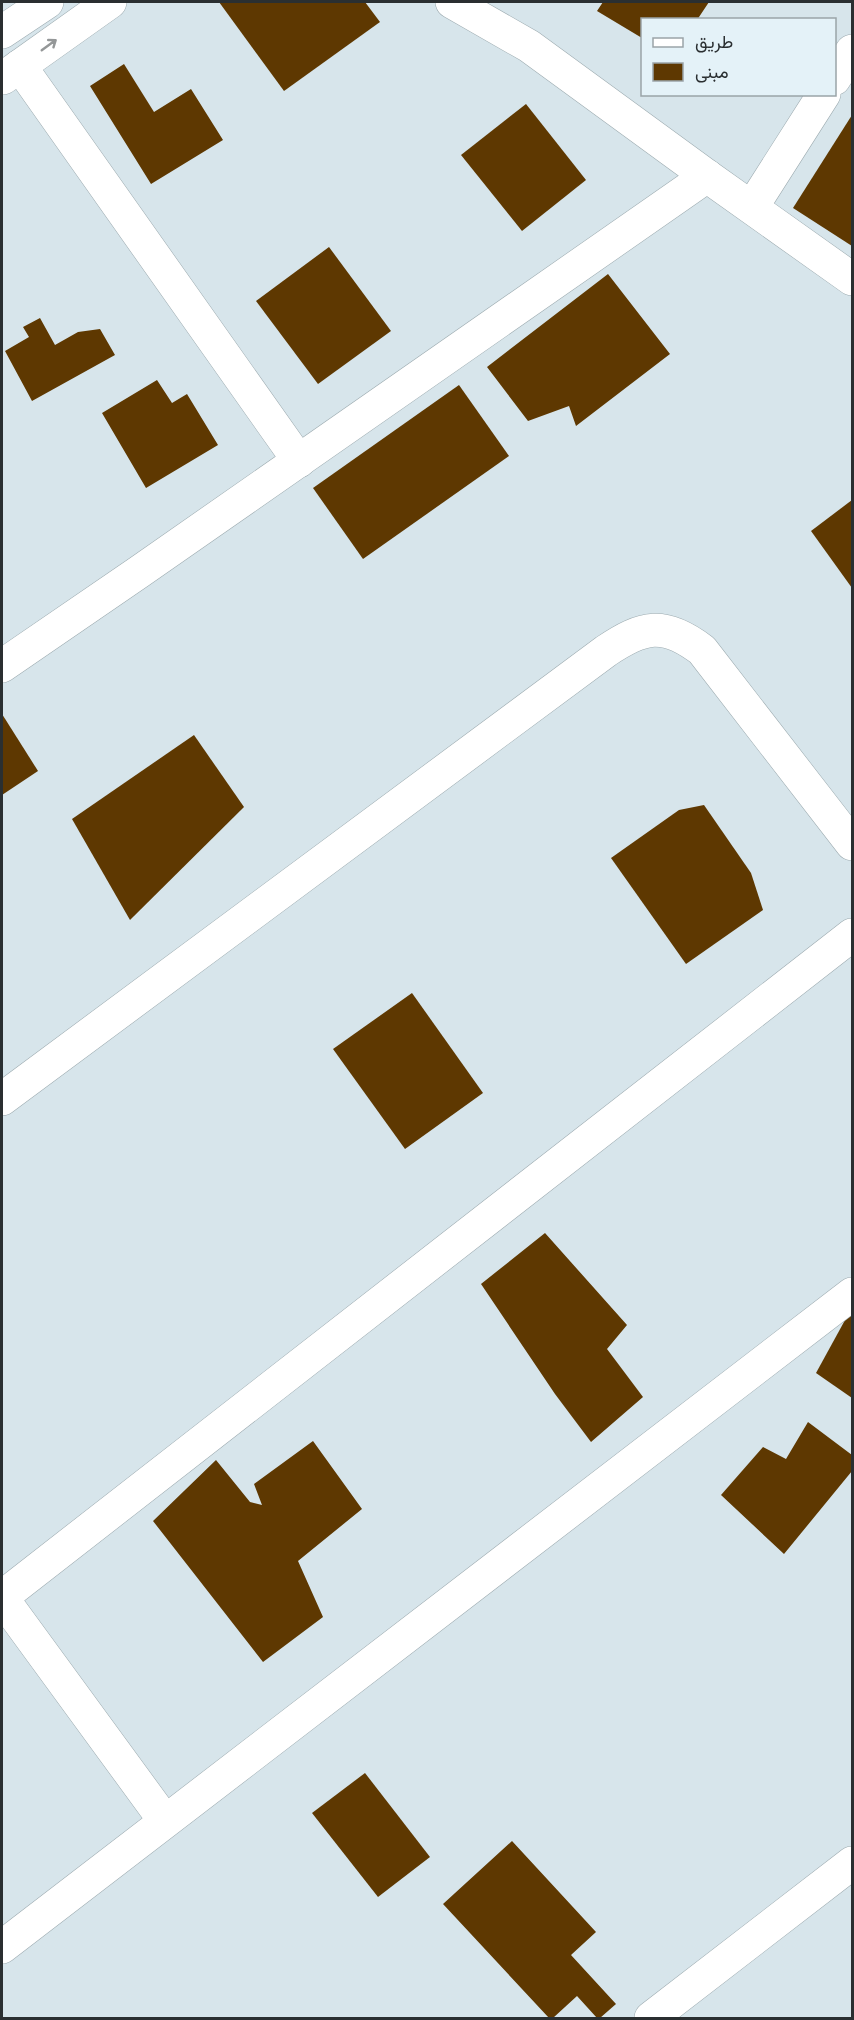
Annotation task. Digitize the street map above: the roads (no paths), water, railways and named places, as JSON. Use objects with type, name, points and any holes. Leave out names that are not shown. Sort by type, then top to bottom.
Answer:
[{"type":"street","points":[[2,32],[47,2]]},
{"type":"street","points":[[110,2],[11,73],[299,461]]},
{"type":"street","points":[[452,2],[529,46],[852,279]]},
{"type":"street","points":[[484,2],[529,46]]},
{"type":"street","points":[[836,76],[852,51]]},
{"type":"street","points":[[752,207],[823,96]]},
{"type":"street","points":[[2,666],[707,176]]},
{"type":"street","points":[[2,1099],[606,651],[624,639],[644,631],[663,631],[684,636],[702,650],[852,844]]},
{"type":"street","points":[[165,1821],[2,1597],[852,935]]},
{"type":"street","points":[[2,1947],[852,1294]]},
{"type":"street","points":[[651,2019],[852,1863]]}]
